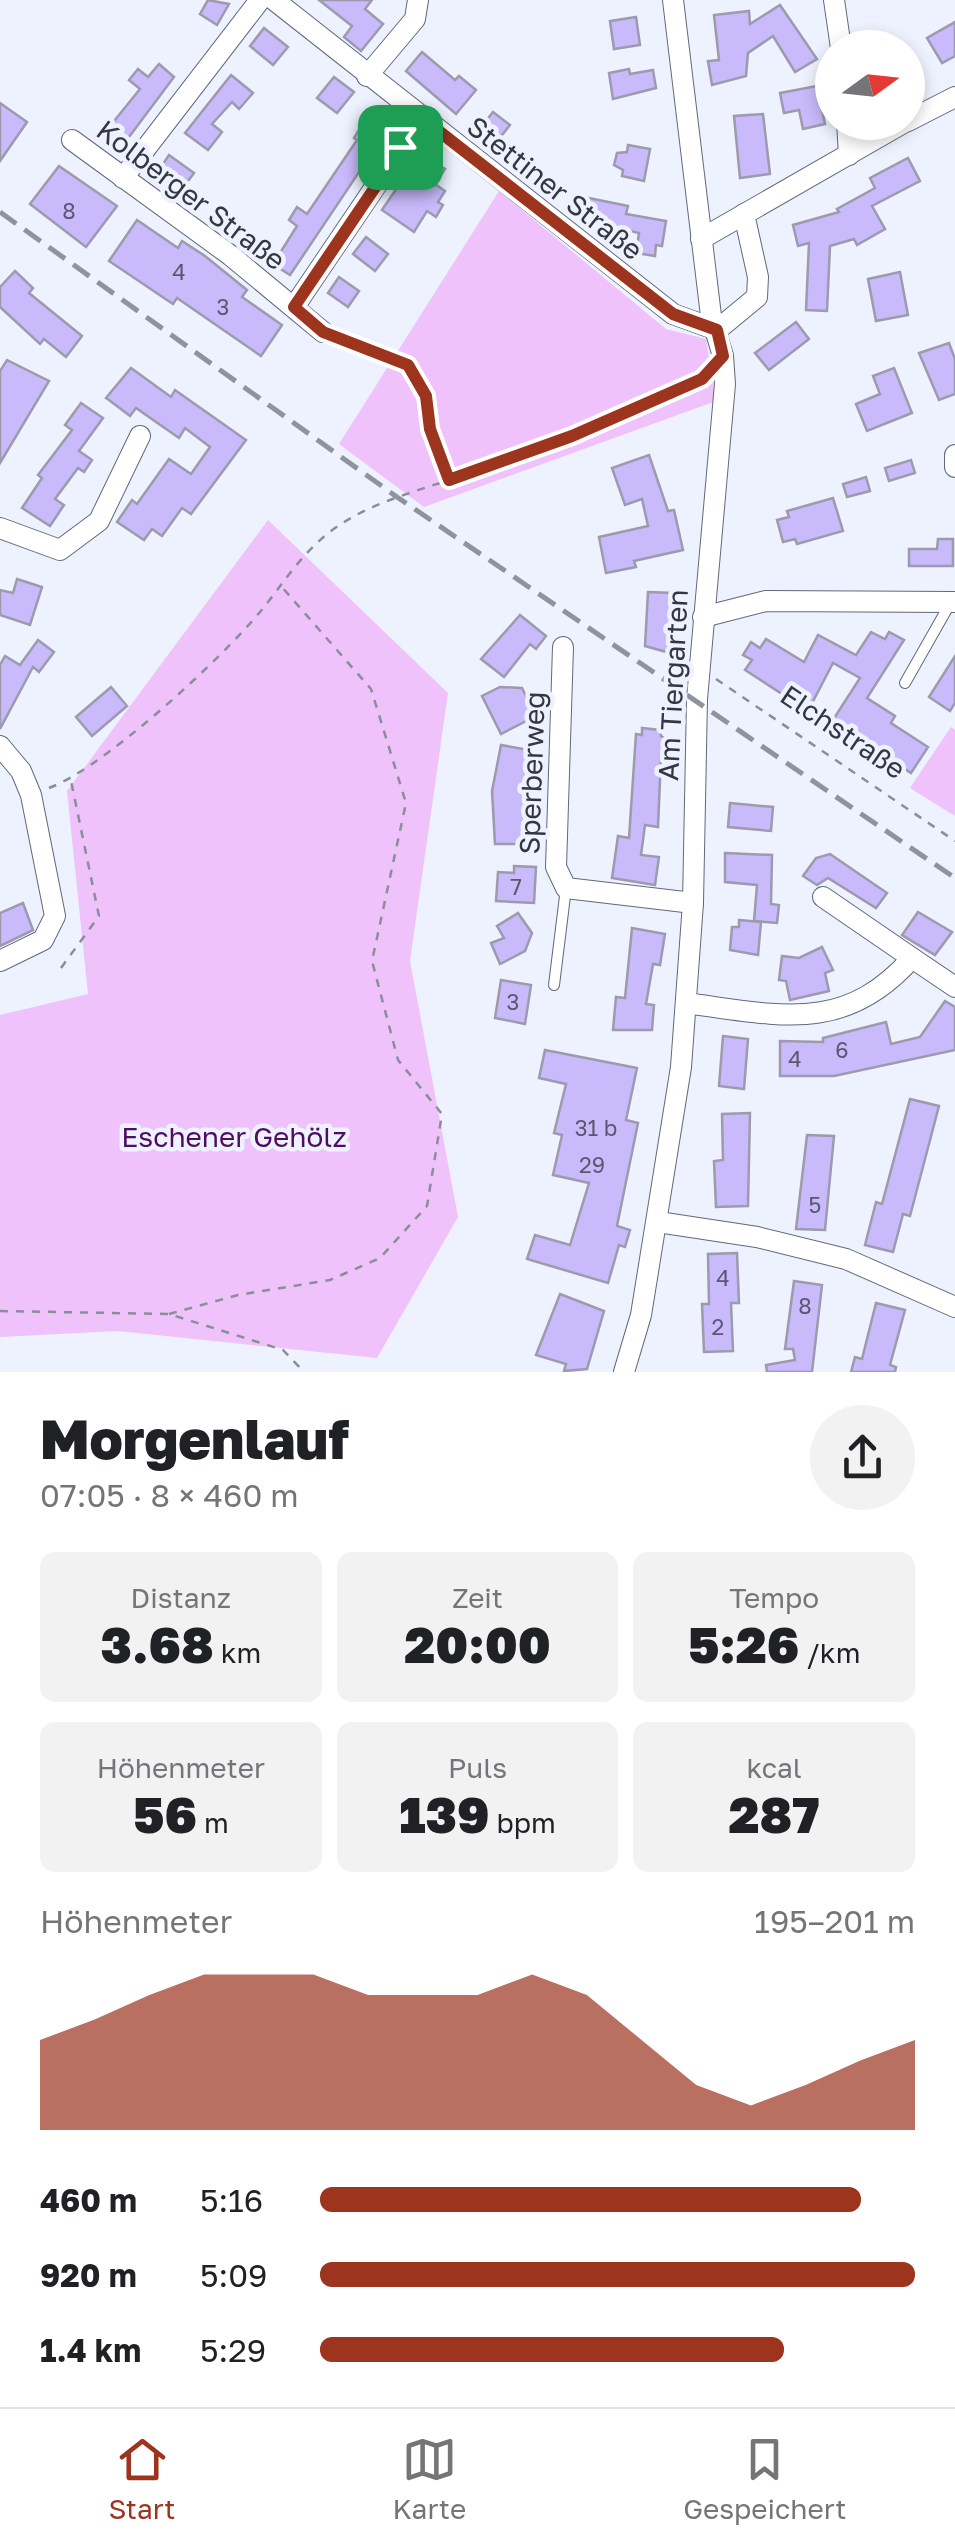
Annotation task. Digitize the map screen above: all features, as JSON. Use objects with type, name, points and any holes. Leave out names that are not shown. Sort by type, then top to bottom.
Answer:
[{"type":"street","points":[[122,178],[260,0]]},
{"type":"street","name":"Stettiner Straße","points":[[274,0],[673,314],[717,330]]},
{"type":"street","points":[[367,76],[415,19],[418,0]]},
{"type":"street","name":"Am Tiergarten","points":[[624,1372],[641,1315],[658,1222],[686,1003],[694,903],[703,616],[725,384],[723,356],[711,316],[672,0]]},
{"type":"street","points":[[834,0],[838,30]]},
{"type":"street","points":[[925,112],[955,97]]},
{"type":"street","points":[[294,307],[422,118]]},
{"type":"street","name":"Kolberger Straße","points":[[72,140],[323,332]]},
{"type":"street","points":[[848,140],[849,155]]},
{"type":"street","points":[[701,239],[875,140]]},
{"type":"street","points":[[717,330],[757,297],[758,277],[744,214]]},
{"type":"street","points":[[0,528],[60,550],[99,521],[140,436]]},
{"type":"street","points":[[955,454],[955,468]]},
{"type":"street","points":[[703,616],[766,601],[953,602]]},
{"type":"street","name":"Sperberweg","points":[[563,648],[556,867],[566,888],[694,903]]},
{"type":"street","points":[[0,746],[21,771],[32,794],[55,916],[43,940],[0,961]]},
{"type":"street","points":[[823,897],[955,988]]},
{"type":"street","points":[[686,1003],[817,1017],[888,986],[912,958]]},
{"type":"street","points":[[658,1222],[757,1236],[846,1259],[955,1307]]},
{"type":"lane","points":[[905,683],[953,602]]},
{"type":"lane","points":[[554,984],[566,888]]},
{"type":"path","points":[[323,332],[408,365],[426,396],[430,429],[449,480]]},
{"type":"path","points":[[32,794],[70,776],[172,700],[258,616],[319,540],[363,510],[572,436],[702,379],[723,356]]},
{"type":"path","points":[[0,1312],[169,1314],[238,1294],[330,1280],[380,1258],[427,1206],[442,1114],[398,1060],[372,961],[406,803],[371,689],[281,586]]},
{"type":"path","name":"Elchstraße","points":[[700,668],[955,842]]},
{"type":"path","points":[[61,968],[99,916],[70,776]]},
{"type":"path","points":[[169,1314],[282,1350],[304,1372]]},
{"type":"green space","points":[[499,191],[666,329],[706,339],[716,401],[424,507],[339,444]]},
{"type":"green space","name":"Eschener Gehölz","points":[[268,520],[448,693],[410,961],[458,1217],[377,1358],[118,1331],[0,1337],[0,1015],[88,994],[67,791]]},
{"type":"green space","points":[[951,727],[955,730],[955,816],[910,788]]},
{"type":"building","points":[[208,0],[229,4],[217,25],[200,14]]},
{"type":"building","points":[[319,0],[372,0],[365,9],[383,24],[361,51],[344,37],[352,26]]},
{"type":"building","points":[[780,5],[815,60],[795,72],[773,36],[748,53],[746,76],[712,85],[708,61],[719,60],[714,15],[749,11],[750,24]]},
{"type":"building","points":[[636,17],[640,45],[614,49],[610,21]]},
{"type":"building","points":[[955,22],[955,56],[942,63],[927,38]]},
{"type":"building","points":[[264,28],[288,47],[273,65],[250,46]]},
{"type":"building","points":[[422,52],[455,80],[459,76],[476,90],[456,114],[406,71]]},
{"type":"building","points":[[159,64],[174,77],[123,145],[106,131],[140,89],[129,80],[138,69],[148,77]]},
{"type":"building","points":[[629,69],[630,74],[653,70],[656,88],[613,99],[609,73]]},
{"type":"building","points":[[231,75],[253,93],[239,109],[232,102],[212,124],[222,132],[208,150],[185,133]]},
{"type":"building","points":[[334,77],[354,92],[337,113],[317,98]]},
{"type":"building","points":[[815,86],[815,126],[803,129],[799,110],[784,113],[780,93]]},
{"type":"building","points":[[0,103],[27,122],[0,161]]},
{"type":"building","points":[[493,112],[510,125],[495,144],[478,131]]},
{"type":"building","points":[[369,113],[390,126],[290,275],[273,264],[297,226],[289,220],[297,207],[307,214],[357,140],[354,138]]},
{"type":"building","points":[[763,114],[770,174],[740,178],[734,116]]},
{"type":"building","points":[[628,145],[650,149],[644,181],[622,176],[623,170],[614,165],[617,153],[627,152]]},
{"type":"building","points":[[420,154],[445,169],[435,184],[445,191],[438,202],[443,205],[436,217],[427,211],[414,232],[382,210]]},
{"type":"building","points":[[169,155],[194,173],[179,193],[162,181],[168,173],[161,167]]},
{"type":"building","points":[[908,158],[920,181],[872,206],[885,229],[857,245],[854,239],[830,246],[827,311],[806,310],[809,243],[798,246],[793,225],[839,212],[837,209],[875,188],[870,178]]},
{"type":"building","points":[[59,166],[117,206],[86,247],[30,204]]},
{"type":"building","points":[[589,198],[628,206],[626,214],[666,221],[662,246],[656,245],[655,256],[636,253],[639,233],[598,224],[599,218],[585,215]]},
{"type":"building","points":[[137,220],[178,248],[182,241],[205,256],[247,290],[242,297],[282,325],[261,356],[177,298],[173,304],[109,261]]},
{"type":"building","points":[[366,237],[388,254],[375,271],[353,254]]},
{"type":"building","points":[[15,271],[33,288],[29,293],[82,336],[66,357],[44,339],[40,344],[0,307],[0,287]]},
{"type":"building","points":[[900,272],[908,315],[876,321],[868,279]]},
{"type":"building","points":[[339,277],[359,291],[348,307],[328,293]]},
{"type":"building","points":[[796,322],[809,339],[769,370],[755,353]]},
{"type":"building","points":[[949,343],[955,359],[955,394],[939,400],[919,353]]},
{"type":"building","points":[[7,360],[49,381],[0,463],[0,371]]},
{"type":"building","points":[[131,368],[171,397],[175,390],[246,440],[191,514],[182,508],[162,536],[152,529],[144,540],[117,522],[132,500],[137,504],[169,459],[191,474],[210,447],[185,428],[179,438],[136,408],[130,416],[106,398]]},
{"type":"building","points":[[894,368],[912,413],[867,431],[856,404],[880,394],[873,376]]},
{"type":"building","points":[[81,403],[103,418],[79,451],[92,460],[84,472],[78,468],[55,499],[64,505],[50,526],[22,508],[42,478],[38,475],[72,430],[65,425]]},
{"type":"building","points":[[649,455],[668,511],[674,510],[683,550],[634,561],[636,567],[606,573],[599,537],[648,526],[642,499],[625,505],[612,468]]},
{"type":"building","points":[[911,460],[915,473],[889,481],[885,468]]},
{"type":"building","points":[[866,477],[870,491],[847,497],[843,484]]},
{"type":"building","points":[[833,498],[843,531],[797,544],[795,539],[783,542],[777,520],[789,517],[787,511]]},
{"type":"building","points":[[938,539],[953,539],[953,566],[909,566],[909,549],[937,549]]},
{"type":"building","points":[[17,579],[42,587],[30,625],[0,615],[0,590],[13,593]]},
{"type":"building","points":[[648,592],[673,593],[670,653],[645,646]]},
{"type":"building","points":[[520,615],[546,636],[536,649],[530,644],[504,677],[481,659]]},
{"type":"building","points":[[871,632],[885,639],[889,632],[904,640],[867,698],[895,716],[891,723],[928,747],[911,773],[856,737],[853,741],[829,726],[860,678],[833,663],[808,711],[745,670],[752,660],[743,655],[751,642],[760,648],[766,639],[804,662],[818,635],[856,655]]},
{"type":"building","points":[[38,640],[54,652],[39,672],[33,667],[0,729],[0,665],[5,656],[20,665]]},
{"type":"building","points":[[955,656],[955,703],[950,711],[929,697]]},
{"type":"building","points":[[111,687],[127,706],[92,736],[76,717]]},
{"type":"building","points":[[500,687],[522,688],[536,716],[501,734],[482,696]]},
{"type":"building","points":[[642,728],[660,730],[661,736],[670,741],[661,757],[658,827],[645,825],[641,855],[659,857],[655,885],[612,878],[618,836],[629,838],[636,734],[642,735]]},
{"type":"building","points":[[501,745],[534,751],[524,844],[495,844],[492,791]]},
{"type":"building","points":[[730,803],[773,807],[771,831],[728,827]]},
{"type":"building","points":[[725,853],[772,855],[771,904],[779,905],[777,923],[754,921],[757,885],[725,882]]},
{"type":"building","points":[[830,854],[887,893],[876,908],[828,878],[817,885],[803,876],[816,858]]},
{"type":"building","points":[[514,866],[536,867],[534,903],[496,901],[498,872],[514,873]]},
{"type":"building","points":[[23,903],[33,930],[0,946],[0,913]]},
{"type":"building","points":[[918,912],[952,932],[935,955],[902,935]]},
{"type":"building","points":[[518,913],[532,933],[525,951],[500,964],[491,943],[504,938],[497,926]]},
{"type":"building","points":[[739,920],[761,922],[758,955],[730,950],[732,927],[739,927]]},
{"type":"building","points":[[632,928],[665,934],[660,965],[653,964],[646,1004],[654,1005],[652,1030],[613,1030],[616,997],[625,998]]},
{"type":"building","points":[[822,947],[833,970],[825,973],[829,991],[790,1000],[786,981],[779,980],[782,956],[799,958]]},
{"type":"building","points":[[501,980],[531,985],[525,1024],[495,1018]]},
{"type":"building","points":[[945,1001],[955,1007],[955,1050],[834,1076],[780,1076],[780,1041],[823,1042],[823,1038],[886,1022],[891,1044],[920,1037]]},
{"type":"building","points":[[723,1036],[748,1039],[744,1089],[719,1086]]},
{"type":"building","points":[[545,1050],[637,1068],[626,1120],[638,1123],[617,1226],[630,1230],[625,1247],[619,1245],[608,1283],[527,1259],[535,1235],[570,1245],[589,1183],[553,1175],[562,1135],[554,1133],[566,1084],[539,1078]]},
{"type":"building","points":[[910,1099],[939,1106],[910,1216],[903,1214],[893,1252],[865,1245],[876,1202],[882,1204]]},
{"type":"building","points":[[750,1113],[748,1206],[716,1207],[714,1161],[723,1160],[722,1114]]},
{"type":"building","points":[[807,1135],[834,1136],[825,1230],[796,1229]]},
{"type":"building","points":[[737,1253],[739,1303],[731,1303],[733,1351],[704,1352],[702,1304],[709,1304],[708,1254]]},
{"type":"building","points":[[794,1281],[822,1285],[812,1372],[767,1372],[766,1365],[795,1360],[793,1349],[785,1349]]},
{"type":"building","points":[[560,1294],[604,1311],[587,1369],[564,1371],[566,1364],[536,1355]]},
{"type":"building","points":[[876,1303],[905,1310],[890,1365],[896,1367],[895,1372],[851,1372],[855,1357],[862,1359]]},
{"type":"railway","points":[[0,212],[397,497],[955,878]]},
{"type":"route","points":[[422,118],[673,314],[717,330],[723,356],[702,379],[572,436],[449,480],[430,429],[426,396],[408,365],[323,332],[294,307],[400,147],[422,118]]}]
